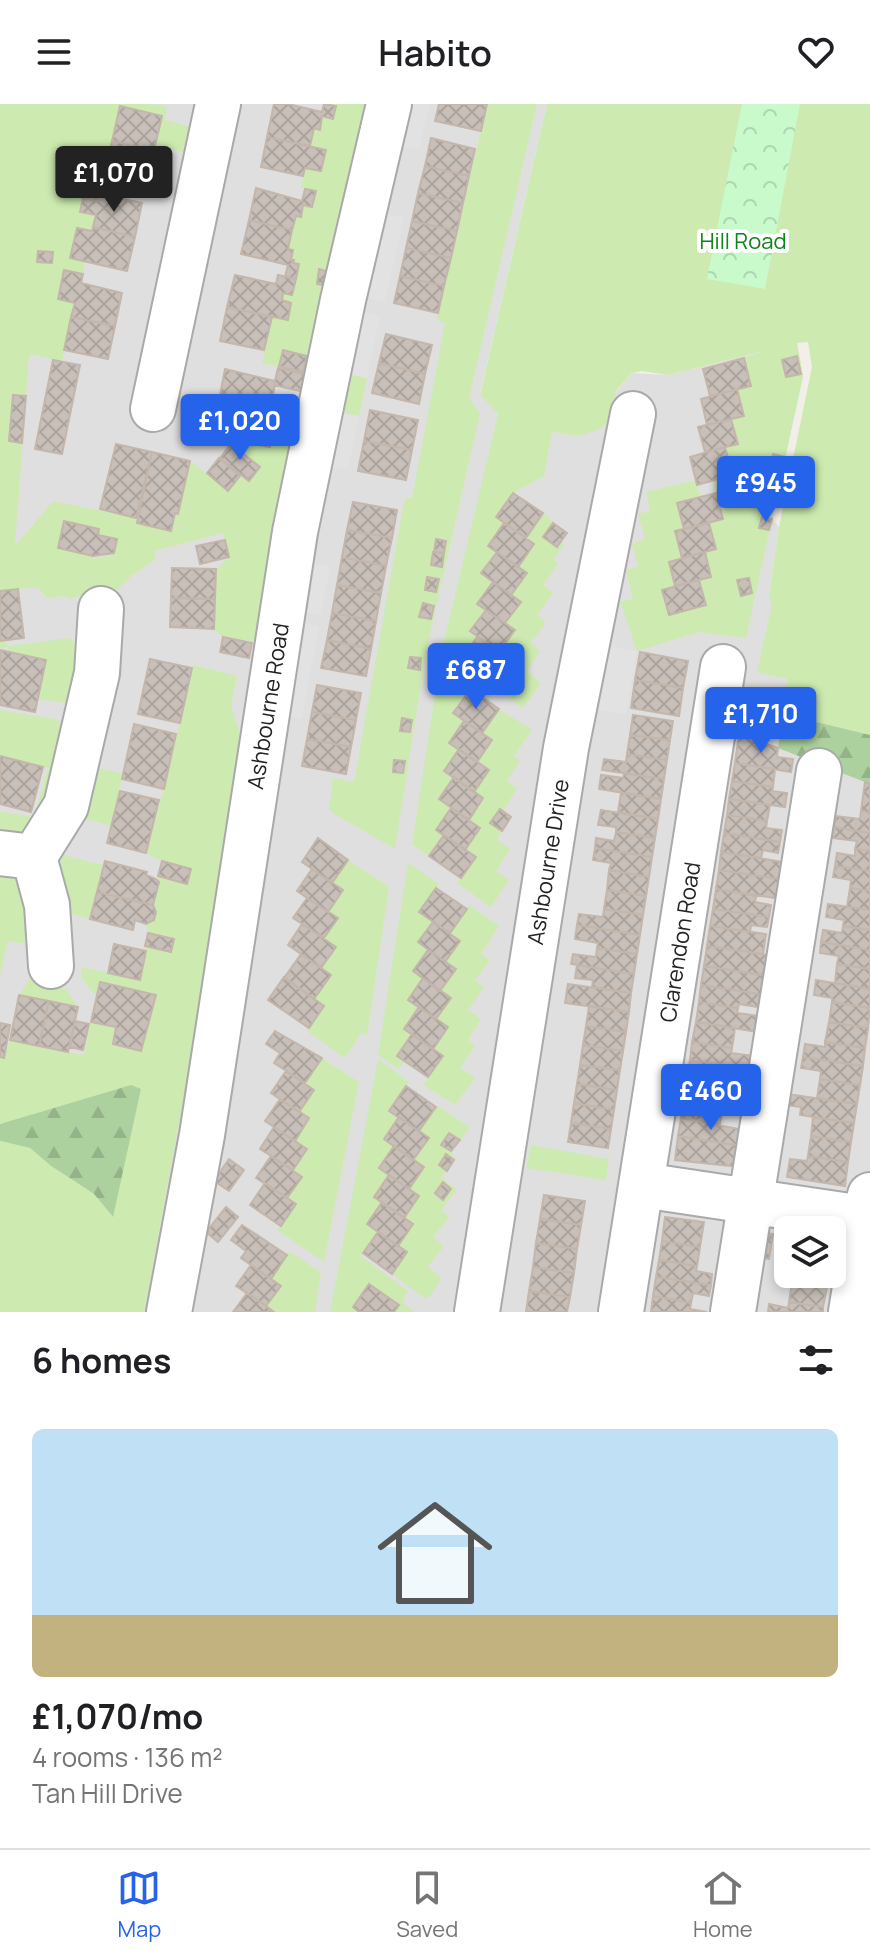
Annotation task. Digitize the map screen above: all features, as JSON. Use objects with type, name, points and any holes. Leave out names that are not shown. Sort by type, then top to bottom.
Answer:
[{"type":"street","points":[[153,409],[218,104]]},
{"type":"street","name":"Ashbourne Road","points":[[169,1312],[207,1105],[295,532],[343,300],[389,104]]},
{"type":"street","name":"Ashbourne Drive","points":[[477,1312],[566,748],[633,414]]},
{"type":"street","points":[[51,966],[47,905],[17,855],[66,806],[97,673],[101,609]]},
{"type":"street","name":"Clarendon Road","points":[[621,1312],[723,667]]},
{"type":"street","points":[[733,1312],[819,771]]},
{"type":"street","points":[[642,1185],[751,1201],[869,1211],[851,1312]]},
{"type":"shaded area","points":[[0,104],[547,104],[480,394],[498,414],[552,432],[578,436],[632,373],[668,375],[797,343],[803,376],[772,519],[779,527],[769,596],[870,520],[870,1312],[92,1312],[141,1089],[0,1124]]},
{"type":"shaded area","points":[[404,104],[430,104],[419,150],[395,144]]},
{"type":"shaded area","points":[[380,212],[404,218],[385,302],[360,296]]},
{"type":"shaded area","points":[[357,311],[380,316],[367,378],[344,373]]},
{"type":"shaded area","points":[[336,412],[359,416],[348,470],[326,465]]},
{"type":"shaded area","points":[[307,562],[330,566],[321,615],[298,611]]},
{"type":"shaded area","points":[[295,622],[319,626],[302,719],[278,714]]},
{"type":"shaded area","points":[[609,647],[637,651],[626,714],[596,710]]},
{"type":"green space","points":[[0,104],[154,104],[167,107],[165,120],[189,126],[183,152],[155,146],[162,116],[120,107],[106,168],[76,162],[69,194],[83,198],[80,212],[96,215],[92,231],[77,228],[70,257],[85,261],[83,274],[64,270],[58,299],[75,303],[62,361],[29,354],[15,546],[53,501],[136,518],[135,523],[170,531],[175,513],[178,513],[190,461],[228,490],[240,476],[249,481],[260,467],[231,444],[232,440],[270,447],[276,417],[263,414],[264,409],[300,418],[256,642],[223,637],[214,629],[216,569],[229,557],[223,533],[154,551],[156,559],[131,576],[113,594],[89,593],[70,599],[65,596],[47,598],[37,587],[0,591]],"holes":[[[65,521],[99,529],[98,535],[117,539],[114,554],[93,559],[93,556],[58,548]]]},
{"type":"green space","points":[[330,104],[370,104],[309,374],[262,363],[272,317],[288,320],[291,303],[282,300],[283,293],[293,295],[299,265],[291,260],[293,250],[288,249],[296,216],[301,216],[303,205],[312,207],[316,191],[301,188],[305,168],[321,171],[326,150],[310,146],[314,128],[320,129],[322,116],[333,118],[336,106]]},
{"type":"green space","points":[[487,104],[537,104],[469,398],[480,413],[426,652],[395,849],[329,811],[333,778],[354,782],[402,512],[406,498],[412,498],[445,323],[438,321],[438,313]]},
{"type":"green space","points":[[547,104],[870,104],[870,735],[783,714],[788,679],[757,672],[772,605],[769,596],[779,527],[812,367],[808,342],[797,343],[803,376],[746,638],[699,632],[637,651],[620,602],[633,598],[626,571],[638,566],[632,544],[645,539],[638,514],[650,511],[646,492],[696,480],[700,497],[678,503],[684,529],[675,532],[682,558],[669,562],[675,586],[662,590],[669,614],[705,605],[699,580],[711,577],[705,552],[716,549],[709,523],[722,519],[713,481],[733,475],[725,447],[738,444],[731,419],[744,415],[737,389],[751,386],[744,358],[765,351],[668,375],[642,371],[632,373],[616,391],[608,421],[600,429],[578,436],[552,432],[544,476],[513,493],[496,516],[504,523],[488,546],[497,552],[481,573],[493,582],[477,604],[486,610],[470,631],[477,637],[462,659],[443,646],[498,414],[480,395]]},
{"type":"green space","name":"Hill Road","points":[[742,104],[800,104],[765,289],[707,279]]},
{"type":"green space","points":[[337,372],[367,378],[359,416],[328,410]]},
{"type":"green space","points":[[543,513],[567,533],[561,543],[564,546],[553,559],[558,564],[543,585],[553,593],[537,615],[546,623],[531,642],[540,651],[527,671],[541,683],[523,708],[490,686],[509,659],[499,652],[515,630],[505,623],[521,602],[511,595],[527,573],[518,567],[534,544],[526,538]]},
{"type":"green space","points":[[70,638],[78,649],[72,704],[38,699],[46,660],[9,652],[7,647],[0,648],[0,641],[5,640],[8,646]]},
{"type":"green space","points":[[440,660],[474,684],[454,713],[464,721],[450,742],[459,749],[444,771],[454,777],[439,799],[451,808],[436,829],[444,835],[429,856],[412,845]]},
{"type":"green space","points":[[193,665],[237,676],[231,706],[240,734],[186,1085],[144,1312],[0,1312],[0,1141],[30,1148],[94,1194],[112,1216],[141,1089],[0,1124],[0,1057],[4,1057],[10,1040],[84,1055],[91,1022],[116,1027],[113,1044],[140,1050],[155,995],[100,982],[97,997],[81,978],[81,967],[139,980],[145,946],[171,952],[174,939],[148,933],[146,924],[155,916],[153,905],[158,876],[187,884],[191,869],[146,853]]},
{"type":"green space","points":[[499,709],[532,730],[514,756],[520,760],[507,781],[517,788],[503,811],[511,817],[497,839],[510,849],[496,871],[509,880],[491,907],[457,883],[476,857],[465,850],[480,828],[469,820],[483,799],[474,792],[477,762],[492,741],[482,733]]},
{"type":"green space","points":[[0,710],[56,719],[66,727],[53,797],[22,836],[0,840],[0,811],[32,817],[48,768],[0,756]]},
{"type":"green space","points":[[783,714],[870,735],[870,784],[778,748]]},
{"type":"green space","points":[[96,767],[123,774],[111,826],[79,817]]},
{"type":"green space","points":[[62,855],[103,865],[90,919],[65,912],[60,869]]},
{"type":"green space","points":[[348,860],[389,887],[367,1036],[362,1032],[345,1058],[307,1031],[324,1006],[314,999],[331,976],[321,968],[335,947],[324,938],[337,918],[328,912],[332,883]]},
{"type":"green space","points":[[408,863],[439,884],[419,912],[433,922],[418,942],[428,950],[413,971],[423,978],[412,1028],[397,1056],[404,1061],[399,1069],[378,1055]]},
{"type":"green space","points":[[0,868],[18,876],[26,885],[29,937],[21,944],[8,941],[0,975]]},
{"type":"green space","points":[[469,905],[499,926],[481,954],[490,960],[475,981],[484,987],[468,1010],[481,1019],[468,1040],[475,1046],[460,1068],[475,1078],[455,1105],[423,1085],[443,1056],[433,1049],[448,1027],[436,1019],[440,991],[456,969],[445,962],[460,941],[450,933]]},
{"type":"green space","points":[[31,975],[66,989],[78,1007],[20,995]]},
{"type":"green space","points":[[322,1058],[359,1082],[324,1262],[277,1230],[296,1205],[287,1198],[302,1177],[293,1170],[307,1149],[295,1141],[309,1119],[299,1112],[314,1090],[305,1083]]},
{"type":"green space","points":[[378,1059],[409,1082],[389,1110],[399,1117],[384,1139],[394,1146],[379,1168],[389,1175],[374,1196],[382,1202],[378,1232],[361,1256],[408,1291],[402,1302],[415,1312],[394,1312],[399,1304],[369,1284],[353,1307],[359,1312],[330,1312]]},
{"type":"green space","points":[[131,1085],[141,1089],[113,1217],[94,1194],[30,1148],[0,1141],[0,1124]]},
{"type":"green space","points":[[438,1106],[470,1127],[451,1153],[456,1158],[441,1178],[457,1189],[441,1211],[450,1216],[433,1237],[444,1246],[428,1267],[442,1278],[427,1300],[392,1274],[407,1252],[398,1246],[413,1224],[404,1218],[419,1196],[409,1189],[414,1160],[429,1138],[419,1131]]},
{"type":"green space","points":[[531,1145],[609,1159],[606,1180],[526,1168]]},
{"type":"green space","points":[[290,1251],[321,1273],[315,1312],[274,1312],[266,1306],[281,1286],[271,1279]]},
{"type":"building","points":[[274,104],[322,112],[324,104],[336,106],[333,119],[322,116],[320,130],[314,128],[310,146],[267,137]]},
{"type":"building","points":[[439,104],[487,104],[481,131],[435,121]]},
{"type":"building","points":[[120,106],[162,116],[154,151],[112,141]]},
{"type":"building","points":[[267,137],[326,150],[321,171],[305,168],[303,176],[261,167]]},
{"type":"building","points":[[431,138],[475,149],[469,176],[425,166]]},
{"type":"building","points":[[112,141],[154,151],[147,182],[105,173]]},
{"type":"building","points":[[76,161],[106,168],[102,185],[72,178]]},
{"type":"building","points":[[425,166],[469,176],[463,203],[418,193]]},
{"type":"building","points":[[72,178],[102,185],[98,201],[69,195]]},
{"type":"building","points":[[256,188],[302,201],[305,189],[316,191],[312,207],[303,205],[301,217],[296,216],[292,230],[249,220]]},
{"type":"building","points":[[418,193],[463,203],[457,231],[412,221]]},
{"type":"building","points":[[101,194],[142,203],[135,237],[93,227],[96,215],[80,212],[83,198],[99,201]]},
{"type":"building","points":[[249,220],[292,230],[288,249],[293,250],[293,263],[299,264],[296,279],[285,277],[288,265],[241,254]]},
{"type":"building","points":[[412,221],[457,231],[451,258],[406,248]]},
{"type":"building","points":[[93,227],[135,237],[127,271],[70,258],[77,228],[92,231]]},
{"type":"building","points":[[406,248],[451,258],[444,286],[400,276]]},
{"type":"building","points":[[38,251],[53,252],[52,263],[37,262]]},
{"type":"building","points":[[319,269],[329,272],[327,286],[317,284]]},
{"type":"building","points":[[64,270],[83,274],[81,283],[122,293],[115,326],[71,317],[75,303],[58,299]]},
{"type":"building","points":[[235,275],[276,284],[278,275],[296,279],[292,295],[283,293],[282,300],[291,303],[288,320],[227,307]]},
{"type":"building","points":[[400,276],[444,286],[438,313],[394,303]]},
{"type":"building","points":[[227,307],[272,317],[264,350],[220,341]]},
{"type":"building","points":[[71,317],[115,326],[108,359],[64,350]]},
{"type":"building","points":[[386,334],[432,345],[425,374],[379,363]]},
{"type":"building","points":[[283,350],[307,356],[303,372],[279,366]]},
{"type":"building","points":[[797,356],[801,374],[786,377],[782,360]]},
{"type":"building","points":[[744,358],[751,386],[710,396],[703,369]]},
{"type":"building","points":[[53,360],[80,365],[62,454],[35,449]]},
{"type":"building","points":[[379,363],[425,374],[419,404],[372,393]]},
{"type":"building","points":[[278,368],[308,375],[304,392],[274,385]]},
{"type":"building","points":[[225,369],[275,381],[273,398],[267,396],[264,409],[219,400]]},
{"type":"building","points":[[737,389],[744,416],[707,425],[701,399]]},
{"type":"building","points":[[13,395],[26,396],[22,443],[9,441]]},
{"type":"building","points":[[219,400],[264,409],[263,414],[277,417],[270,447],[211,436]]},
{"type":"building","points":[[370,410],[418,420],[412,450],[364,441]]},
{"type":"building","points":[[731,419],[738,444],[705,452],[698,427]]},
{"type":"building","points":[[364,441],[412,450],[406,480],[358,471]]},
{"type":"building","points":[[116,444],[152,452],[136,518],[100,509]]},
{"type":"building","points":[[231,444],[260,467],[249,481],[220,458]]},
{"type":"building","points":[[725,447],[733,475],[697,485],[690,457]]},
{"type":"building","points":[[152,452],[190,461],[171,531],[137,523]]},
{"type":"building","points":[[773,454],[785,457],[781,469],[770,466]]},
{"type":"building","points":[[219,458],[240,476],[228,491],[207,473]]},
{"type":"building","points":[[513,493],[543,513],[526,538],[496,517]]},
{"type":"building","points":[[716,493],[723,519],[684,529],[677,503]]},
{"type":"building","points":[[353,502],[397,510],[392,538],[347,530]]},
{"type":"building","points":[[762,517],[772,519],[769,530],[759,528]]},
{"type":"building","points":[[64,521],[99,529],[98,535],[117,539],[114,553],[93,556],[58,548]]},
{"type":"building","points":[[504,523],[534,544],[518,567],[488,546]]},
{"type":"building","points":[[553,523],[567,533],[557,547],[543,537]]},
{"type":"building","points":[[709,523],[716,549],[682,558],[675,531]]},
{"type":"building","points":[[347,530],[392,538],[386,566],[342,557]]},
{"type":"building","points":[[436,539],[446,541],[444,553],[434,552]]},
{"type":"building","points":[[225,540],[229,557],[200,564],[196,546]]},
{"type":"building","points":[[433,552],[444,553],[442,567],[431,565]]},
{"type":"building","points":[[497,552],[527,573],[511,595],[481,573]]},
{"type":"building","points":[[705,552],[711,577],[675,586],[669,562]]},
{"type":"building","points":[[342,557],[386,566],[381,593],[337,585]]},
{"type":"building","points":[[172,568],[216,569],[215,599],[171,598]]},
{"type":"building","points":[[427,577],[439,579],[436,592],[425,590]]},
{"type":"building","points":[[749,578],[752,593],[741,596],[737,580]]},
{"type":"building","points":[[699,580],[706,605],[669,615],[662,590]]},
{"type":"building","points":[[493,582],[521,602],[505,623],[477,604]]},
{"type":"building","points":[[337,585],[381,593],[376,621],[332,613]]},
{"type":"building","points":[[18,589],[24,638],[0,641],[0,591]]},
{"type":"building","points":[[171,598],[215,599],[214,629],[170,627]]},
{"type":"building","points":[[423,603],[434,606],[431,619],[419,617]]},
{"type":"building","points":[[486,610],[515,630],[499,652],[470,631]]},
{"type":"building","points":[[332,613],[376,621],[371,649],[327,640]]},
{"type":"building","points":[[223,637],[252,643],[249,658],[220,652]]},
{"type":"building","points":[[477,637],[509,658],[493,681],[462,659]]},
{"type":"building","points":[[327,640],[371,649],[366,676],[321,668]]},
{"type":"building","points":[[0,650],[46,660],[35,712],[0,705]]},
{"type":"building","points":[[640,652],[688,661],[683,688],[635,680]]},
{"type":"building","points":[[410,657],[421,658],[420,670],[408,668]]},
{"type":"building","points":[[150,659],[192,668],[180,723],[138,714]]},
{"type":"building","points":[[635,680],[683,688],[679,716],[631,708]]},
{"type":"building","points":[[317,685],[361,693],[356,720],[312,712]]},
{"type":"building","points":[[471,689],[499,709],[482,733],[453,713]]},
{"type":"building","points":[[312,712],[356,720],[351,747],[307,739]]},
{"type":"building","points":[[633,715],[673,721],[670,740],[630,735]]},
{"type":"building","points":[[402,718],[412,720],[410,732],[400,731]]},
{"type":"building","points":[[464,721],[492,740],[477,762],[449,743]]},
{"type":"building","points":[[134,724],[176,734],[164,789],[122,779]]},
{"type":"building","points":[[739,734],[778,748],[777,757],[793,759],[791,772],[735,763]]},
{"type":"building","points":[[630,735],[670,740],[667,760],[627,754]]},
{"type":"building","points":[[307,739],[351,747],[346,774],[302,766]]},
{"type":"building","points":[[459,749],[489,770],[474,792],[444,771]]},
{"type":"building","points":[[627,754],[667,760],[664,779],[602,770],[604,759],[626,762]]},
{"type":"building","points":[[0,756],[43,767],[31,812],[0,804]]},
{"type":"building","points":[[394,760],[405,761],[403,773],[393,772]]},
{"type":"building","points":[[735,763],[775,769],[773,787],[732,781]]},
{"type":"building","points":[[624,773],[664,779],[661,799],[599,789],[601,775],[623,778]]},
{"type":"building","points":[[454,777],[483,798],[469,820],[439,799]]},
{"type":"building","points":[[732,781],[773,787],[772,791],[787,793],[785,807],[729,799]]},
{"type":"building","points":[[865,782],[870,784],[870,813],[861,811]]},
{"type":"building","points":[[120,791],[159,800],[146,853],[107,843]]},
{"type":"building","points":[[621,793],[661,799],[658,819],[618,812]]},
{"type":"building","points":[[729,799],[770,805],[767,821],[727,815]]},
{"type":"building","points":[[451,808],[480,828],[465,850],[436,830]]},
{"type":"building","points":[[500,809],[511,817],[502,831],[490,823]]},
{"type":"building","points":[[601,810],[658,819],[655,838],[616,832],[616,827],[598,825]]},
{"type":"building","points":[[861,811],[870,813],[870,833],[834,827],[836,816],[860,819]]},
{"type":"building","points":[[727,815],[767,821],[766,828],[782,830],[780,842],[724,833]]},
{"type":"building","points":[[834,827],[870,833],[870,851],[855,849],[857,841],[832,838]]},
{"type":"building","points":[[616,832],[655,838],[652,857],[595,848],[596,838],[614,841]]},
{"type":"building","points":[[724,833],[780,842],[778,853],[763,850],[761,858],[721,852]]},
{"type":"building","points":[[444,835],[476,857],[461,878],[429,856]]},
{"type":"building","points":[[318,838],[348,860],[332,883],[302,862]]},
{"type":"building","points":[[595,848],[652,857],[649,877],[609,870],[611,863],[593,860]]},
{"type":"building","points":[[855,849],[870,851],[870,871],[835,866],[837,853],[855,856]]},
{"type":"building","points":[[721,852],[783,862],[780,879],[719,870]]},
{"type":"building","points":[[105,861],[147,872],[146,875],[156,879],[159,882],[153,905],[97,892]]},
{"type":"building","points":[[162,861],[191,869],[187,884],[158,876]]},
{"type":"building","points":[[835,866],[870,871],[870,891],[850,888],[851,880],[833,877]]},
{"type":"building","points":[[312,869],[343,890],[328,912],[297,891]]},
{"type":"building","points":[[609,870],[649,877],[646,896],[607,890]]},
{"type":"building","points":[[719,870],[780,879],[781,899],[716,889]]},
{"type":"building","points":[[436,888],[467,909],[450,933],[419,912]]},
{"type":"building","points":[[850,888],[870,891],[870,910],[847,907]]},
{"type":"building","points":[[716,889],[756,896],[755,902],[771,905],[769,917],[713,909]]},
{"type":"building","points":[[607,890],[646,896],[643,915],[604,909]]},
{"type":"building","points":[[97,892],[153,905],[156,912],[154,920],[146,924],[135,920],[133,930],[90,919]]},
{"type":"building","points":[[307,898],[338,918],[324,938],[293,918]]},
{"type":"building","points":[[828,904],[870,910],[870,930],[843,926],[844,920],[826,917]]},
{"type":"building","points":[[604,909],[643,915],[640,935],[577,925],[579,914],[603,917]]},
{"type":"building","points":[[713,909],[769,917],[767,927],[751,925],[750,932],[710,926]]},
{"type":"building","points":[[433,922],[460,941],[445,962],[418,942]]},
{"type":"building","points":[[302,924],[336,947],[321,968],[288,945]]},
{"type":"building","points":[[577,925],[640,935],[637,954],[597,948],[598,943],[575,939]]},
{"type":"building","points":[[710,926],[766,934],[763,954],[707,946]]},
{"type":"building","points":[[843,926],[870,930],[870,950],[821,942],[823,930],[842,933]]},
{"type":"building","points":[[148,933],[174,939],[171,952],[145,946]]},
{"type":"building","points":[[821,942],[870,950],[870,969],[837,964],[839,956],[820,953]]},
{"type":"building","points":[[114,944],[146,951],[140,980],[108,973]]},
{"type":"building","points":[[707,946],[768,955],[770,976],[704,966]]},
{"type":"building","points":[[597,948],[637,954],[634,974],[571,964],[573,954],[596,957]]},
{"type":"building","points":[[428,950],[456,969],[440,991],[413,971]]},
{"type":"building","points":[[301,954],[331,975],[314,999],[284,978]]},
{"type":"building","points":[[837,964],[870,969],[870,989],[835,983]]},
{"type":"building","points":[[577,965],[634,974],[631,993],[592,987],[593,980],[575,978]]},
{"type":"building","points":[[704,966],[767,976],[765,995],[701,985]]},
{"type":"building","points":[[284,977],[324,1006],[309,1028],[268,1000]]},
{"type":"building","points":[[423,978],[451,998],[436,1019],[408,1000]]},
{"type":"building","points":[[816,980],[870,989],[870,1008],[832,1002],[832,998],[814,995]]},
{"type":"building","points":[[100,982],[156,995],[141,1051],[113,1044],[116,1027],[91,1022]]},
{"type":"building","points":[[568,984],[631,993],[629,1012],[565,1003]]},
{"type":"building","points":[[701,985],[760,994],[758,1007],[739,1004],[738,1008],[699,1002]]},
{"type":"building","points":[[19,995],[49,1001],[39,1046],[10,1040]]},
{"type":"building","points":[[49,1001],[78,1007],[68,1052],[39,1046]]},
{"type":"building","points":[[699,1002],[738,1008],[737,1013],[760,1016],[758,1032],[696,1022]]},
{"type":"building","points":[[832,1002],[870,1008],[868,1028],[829,1022]]},
{"type":"building","points":[[589,1006],[629,1012],[626,1032],[586,1026]]},
{"type":"building","points":[[419,1007],[448,1027],[433,1049],[404,1029]]},
{"type":"building","points":[[75,1021],[89,1024],[83,1050],[70,1047]]},
{"type":"building","points":[[696,1022],[735,1028],[732,1048],[692,1042]]},
{"type":"building","points":[[829,1022],[868,1028],[865,1048],[825,1042]]},
{"type":"building","points":[[0,1023],[10,1025],[4,1058],[0,1057]]},
{"type":"building","points":[[586,1026],[626,1032],[623,1051],[583,1045]]},
{"type":"building","points":[[275,1031],[322,1058],[305,1083],[274,1063],[280,1053],[266,1044]]},
{"type":"building","points":[[412,1034],[443,1056],[428,1077],[397,1056]]},
{"type":"building","points":[[692,1042],[732,1048],[731,1053],[755,1056],[753,1069],[690,1060]]},
{"type":"building","points":[[825,1042],[865,1048],[863,1066],[803,1057],[805,1044],[825,1047]]},
{"type":"building","points":[[583,1045],[623,1051],[620,1070],[580,1065]]},
{"type":"building","points":[[803,1057],[863,1066],[860,1085],[820,1079],[821,1071],[801,1068]]},
{"type":"building","points":[[690,1060],[753,1069],[750,1089],[687,1079]]},
{"type":"building","points":[[580,1065],[620,1070],[617,1090],[577,1084]]},
{"type":"building","points":[[286,1071],[314,1090],[299,1112],[271,1093]]},
{"type":"building","points":[[687,1079],[726,1085],[725,1092],[747,1095],[745,1107],[684,1098]]},
{"type":"building","points":[[820,1079],[860,1085],[857,1104],[817,1098]]},
{"type":"building","points":[[577,1084],[617,1090],[614,1110],[574,1103]]},
{"type":"building","points":[[406,1086],[436,1107],[419,1131],[389,1111]]},
{"type":"building","points":[[787,1094],[857,1104],[854,1123],[800,1115],[801,1107],[785,1105]]},
{"type":"building","points":[[684,1098],[723,1104],[720,1124],[681,1118]]},
{"type":"building","points":[[280,1099],[309,1118],[295,1141],[265,1121]]},
{"type":"building","points":[[574,1103],[614,1110],[611,1129],[571,1123]]},
{"type":"building","points":[[399,1117],[429,1138],[413,1160],[384,1139]]},
{"type":"building","points":[[813,1117],[854,1123],[851,1142],[811,1136]]},
{"type":"building","points":[[681,1118],[744,1130],[742,1146],[678,1136]]},
{"type":"building","points":[[571,1123],[611,1129],[608,1148],[568,1142]]},
{"type":"building","points":[[274,1127],[307,1149],[293,1170],[260,1149]]},
{"type":"building","points":[[449,1133],[460,1140],[451,1151],[441,1145]]},
{"type":"building","points":[[678,1136],[742,1146],[739,1167],[675,1160]]},
{"type":"building","points":[[811,1136],[851,1142],[848,1162],[808,1156]]},
{"type":"building","points":[[394,1146],[424,1167],[409,1189],[379,1168]]},
{"type":"building","points":[[446,1154],[454,1160],[447,1171],[439,1165]]},
{"type":"building","points":[[271,1156],[302,1177],[287,1198],[256,1178]]},
{"type":"building","points":[[808,1156],[848,1162],[845,1186],[787,1177],[790,1159],[807,1161]]},
{"type":"building","points":[[229,1159],[244,1170],[229,1191],[214,1181]]},
{"type":"building","points":[[389,1175],[419,1196],[404,1218],[374,1197]]},
{"type":"building","points":[[443,1182],[451,1189],[443,1200],[435,1193]]},
{"type":"building","points":[[265,1183],[296,1204],[281,1226],[250,1205]]},
{"type":"building","points":[[544,1195],[585,1201],[581,1225],[540,1219]]},
{"type":"building","points":[[382,1202],[413,1224],[398,1246],[367,1224]]},
{"type":"building","points":[[226,1207],[238,1217],[218,1242],[206,1232]]},
{"type":"building","points":[[665,1217],[704,1222],[700,1247],[662,1241]]},
{"type":"building","points":[[540,1219],[581,1225],[577,1249],[536,1243]]},
{"type":"building","points":[[242,1225],[287,1255],[271,1279],[241,1258],[246,1251],[231,1240]]},
{"type":"building","points":[[755,1231],[773,1234],[769,1259],[751,1255]]},
{"type":"building","points":[[378,1232],[407,1252],[392,1274],[363,1253]]},
{"type":"building","points":[[662,1241],[700,1247],[697,1266],[659,1260]]},
{"type":"building","points":[[536,1243],[577,1249],[574,1273],[533,1267]]},
{"type":"building","points":[[659,1260],[697,1266],[696,1271],[712,1274],[711,1285],[656,1277]]},
{"type":"building","points":[[251,1265],[281,1286],[266,1306],[236,1286]]},
{"type":"building","points":[[533,1267],[574,1273],[570,1297],[529,1291]]},
{"type":"building","points":[[656,1277],[711,1285],[709,1296],[693,1293],[691,1303],[653,1296]]},
{"type":"building","points":[[369,1284],[399,1305],[394,1312],[359,1312],[353,1307]]},
{"type":"building","points":[[791,1288],[827,1288],[823,1307],[789,1302]]},
{"type":"building","points":[[529,1291],[570,1297],[567,1312],[526,1312]]},
{"type":"building","points":[[247,1293],[266,1306],[274,1312],[233,1312]]},
{"type":"building","points":[[653,1296],[691,1303],[690,1309],[707,1312],[651,1312]]},
{"type":"building","points":[[789,1302],[823,1307],[823,1312],[768,1312],[769,1304],[788,1308]]}]
